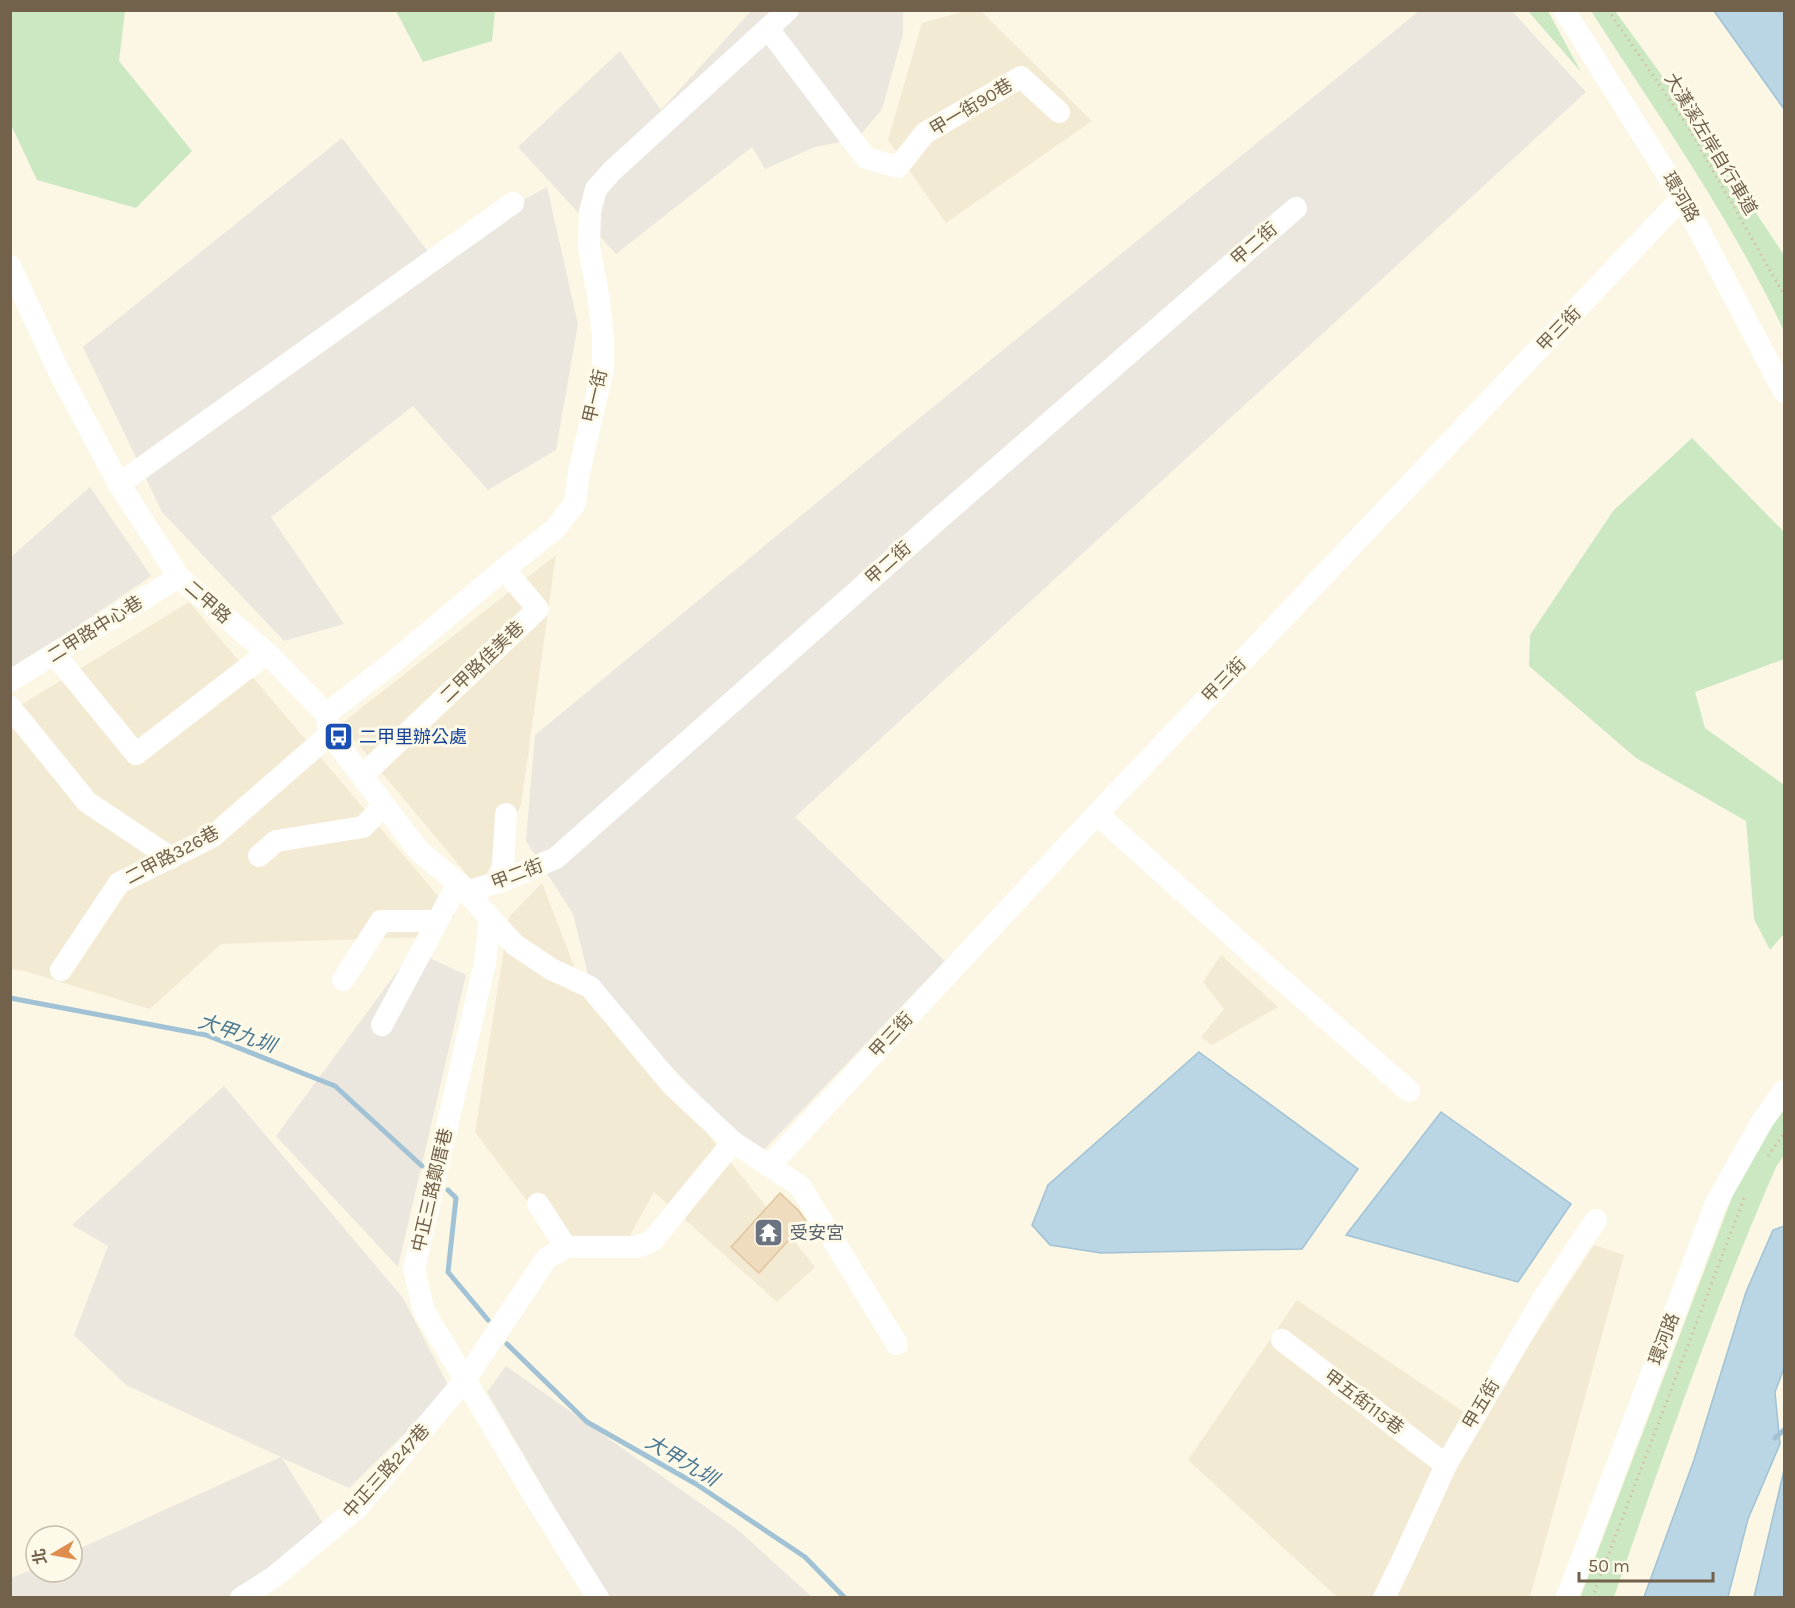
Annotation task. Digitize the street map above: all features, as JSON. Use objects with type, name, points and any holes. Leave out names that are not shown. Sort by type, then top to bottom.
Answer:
[{"type":"street","name":"甲一街","points":[[328,724],[392,663],[504,569],[555,530],[575,502],[579,471],[603,369],[603,336],[589,248],[590,212],[596,189],[612,171],[769,30],[788,10]]},
{"type":"street","name":"環河路","points":[[1564,10],[1683,198],[1785,392]]},
{"type":"street","name":"甲一街90巷","points":[[769,30],[866,158],[898,167],[925,133],[1021,77],[1059,112]]},
{"type":"street","name":"甲三街","points":[[769,1166],[1097,814],[1683,198]]},
{"type":"street","points":[[119,484],[513,203]]},
{"type":"street","name":"甲二街","points":[[462,888],[502,881],[556,858],[942,516],[1296,208]]},
{"type":"street","name":"二甲路","points":[[10,266],[62,376],[119,484],[179,577],[267,653],[328,724],[362,776],[419,851],[462,888]]},
{"type":"street","name":"二甲路佳美巷","points":[[362,776],[538,609],[504,569]]},
{"type":"street","name":"二甲路中心巷","points":[[10,681],[179,577]]},
{"type":"street","points":[[55,655],[136,754],[267,653]]},
{"type":"street","points":[[10,707],[87,802],[171,858]]},
{"type":"street","name":"二甲路326巷","points":[[61,970],[119,883],[212,837],[328,724]]},
{"type":"street","points":[[259,856],[276,841],[363,827],[384,805]]},
{"type":"street","points":[[502,881],[506,814]]},
{"type":"street","points":[[1097,814],[1409,1091]]},
{"type":"street","points":[[382,1025],[437,921],[462,888],[515,945],[550,969],[590,987],[672,1085],[733,1142],[800,1186],[897,1344]]},
{"type":"street","name":"中正三路鄭厝巷","points":[[490,918],[485,963],[414,1269],[424,1311],[598,1598]]},
{"type":"street","points":[[343,980],[381,921],[437,921]]},
{"type":"street","name":"環河路","points":[[1567,1598],[1716,1203],[1763,1120],[1785,1091]]},
{"type":"street","points":[[538,1204],[566,1247],[637,1247],[652,1241],[733,1142]]},
{"type":"street","name":"甲五街","points":[[1384,1598],[1446,1465],[1544,1297],[1596,1220]]},
{"type":"street","name":"中正三路247巷","points":[[242,1598],[274,1577],[358,1507],[465,1380],[546,1259],[566,1247]]},
{"type":"street","name":"甲五街115巷","points":[[1282,1340],[1446,1465]]},
{"type":"path","name":"大漢溪左岸自行車道","points":[[1608,10],[1687,125],[1785,295]]},
{"type":"path","points":[[1765,1160],[1785,1133]]},
{"type":"path","points":[[1592,1598],[1744,1197]]},
{"type":"shaded area","points":[[751,11],[903,11],[903,34],[882,109],[857,139],[815,147],[765,169],[752,147],[616,254],[518,147],[620,51],[661,110]]},
{"type":"shaded area","points":[[965,11],[981,11],[1092,121],[946,223],[888,140],[922,23]]},
{"type":"shaded area","points":[[1419,11],[1512,11],[1586,92],[795,817],[945,961],[758,1156],[590,983],[573,914],[526,841],[535,735]]},
{"type":"shaded area","points":[[342,138],[429,253],[547,187],[578,324],[556,450],[488,490],[413,406],[271,517],[344,624],[284,641],[162,512],[83,347]]},
{"type":"shaded area","points":[[90,487],[151,576],[11,672],[10,558]]},
{"type":"shaded area","points":[[556,555],[521,805],[479,889],[341,724]]},
{"type":"shaded area","points":[[189,602],[455,916],[426,937],[221,944],[150,1009],[11,969],[11,711]]},
{"type":"shaded area","points":[[542,883],[576,971],[815,1267],[777,1302],[654,1192],[626,1243],[560,1245],[475,1132],[509,917]]},
{"type":"shaded area","points":[[413,950],[466,975],[398,1267],[276,1136]]},
{"type":"shaded area","points":[[1221,955],[1278,1007],[1212,1045],[1201,1037],[1224,1009],[1203,982]]},
{"type":"shaded area","points":[[224,1086],[403,1298],[450,1389],[349,1488],[282,1458],[326,1528],[236,1597],[11,1598],[11,1578],[24,1573],[24,1584],[84,1584],[84,1547],[281,1457],[126,1385],[74,1335],[108,1246],[72,1225]]},
{"type":"shaded area","points":[[1594,1245],[1624,1255],[1530,1597],[1337,1597],[1188,1460],[1297,1300],[1479,1422]]},
{"type":"shaded area","points":[[506,1366],[738,1530],[812,1597],[607,1597],[487,1392]]},
{"type":"green space","points":[[11,10],[125,11],[119,61],[192,151],[136,208],[37,180],[11,125]]},
{"type":"green space","points":[[396,11],[495,11],[492,41],[423,62]]},
{"type":"green space","points":[[1528,11],[1548,11],[1581,72]]},
{"type":"green space","points":[[1591,11],[1615,11],[1693,118],[1784,255],[1784,331],[1741,248],[1717,208],[1668,128]]},
{"type":"green space","points":[[1692,438],[1784,532],[1784,659],[1695,692],[1705,728],[1784,785],[1784,934],[1770,950],[1754,919],[1746,821],[1636,758],[1529,666],[1530,635],[1613,511]]},
{"type":"green space","points":[[1784,1106],[1784,1155],[1776,1167],[1711,1326],[1614,1597],[1580,1598],[1739,1179]]},
{"type":"water","points":[[1714,11],[1784,11],[1784,109]]},
{"type":"water","points":[[1199,1052],[1358,1169],[1302,1249],[1101,1253],[1050,1245],[1032,1225],[1048,1185]]},
{"type":"water","points":[[1441,1112],[1571,1204],[1518,1282],[1346,1235]]},
{"type":"water","points":[[1784,1226],[1784,1368],[1775,1392],[1780,1444],[1748,1519],[1728,1597],[1644,1597],[1694,1460],[1746,1292],[1773,1230]]},
{"type":"water","points":[[1784,1470],[1784,1597],[1754,1597]]},
{"type":"building","name":"受安宮","points":[[780,1193],[806,1221],[759,1273],[731,1247]]},
{"type":"waterway","name":"大甲九圳","points":[[10,998],[206,1035],[335,1086],[422,1166]]},
{"type":"waterway","name":"大甲九圳","points":[[448,1190],[456,1198],[448,1272],[488,1320]]},
{"type":"waterway","name":"大甲九圳","points":[[507,1344],[587,1422],[696,1484],[805,1557],[845,1598]]},
{"type":"waterway","points":[[1775,1438],[1784,1430]]},
{"type":"place","name":"二甲里辦公處","points":[[338,737]]},
{"type":"place","name":"受安宮","points":[[769,1233]]}]
